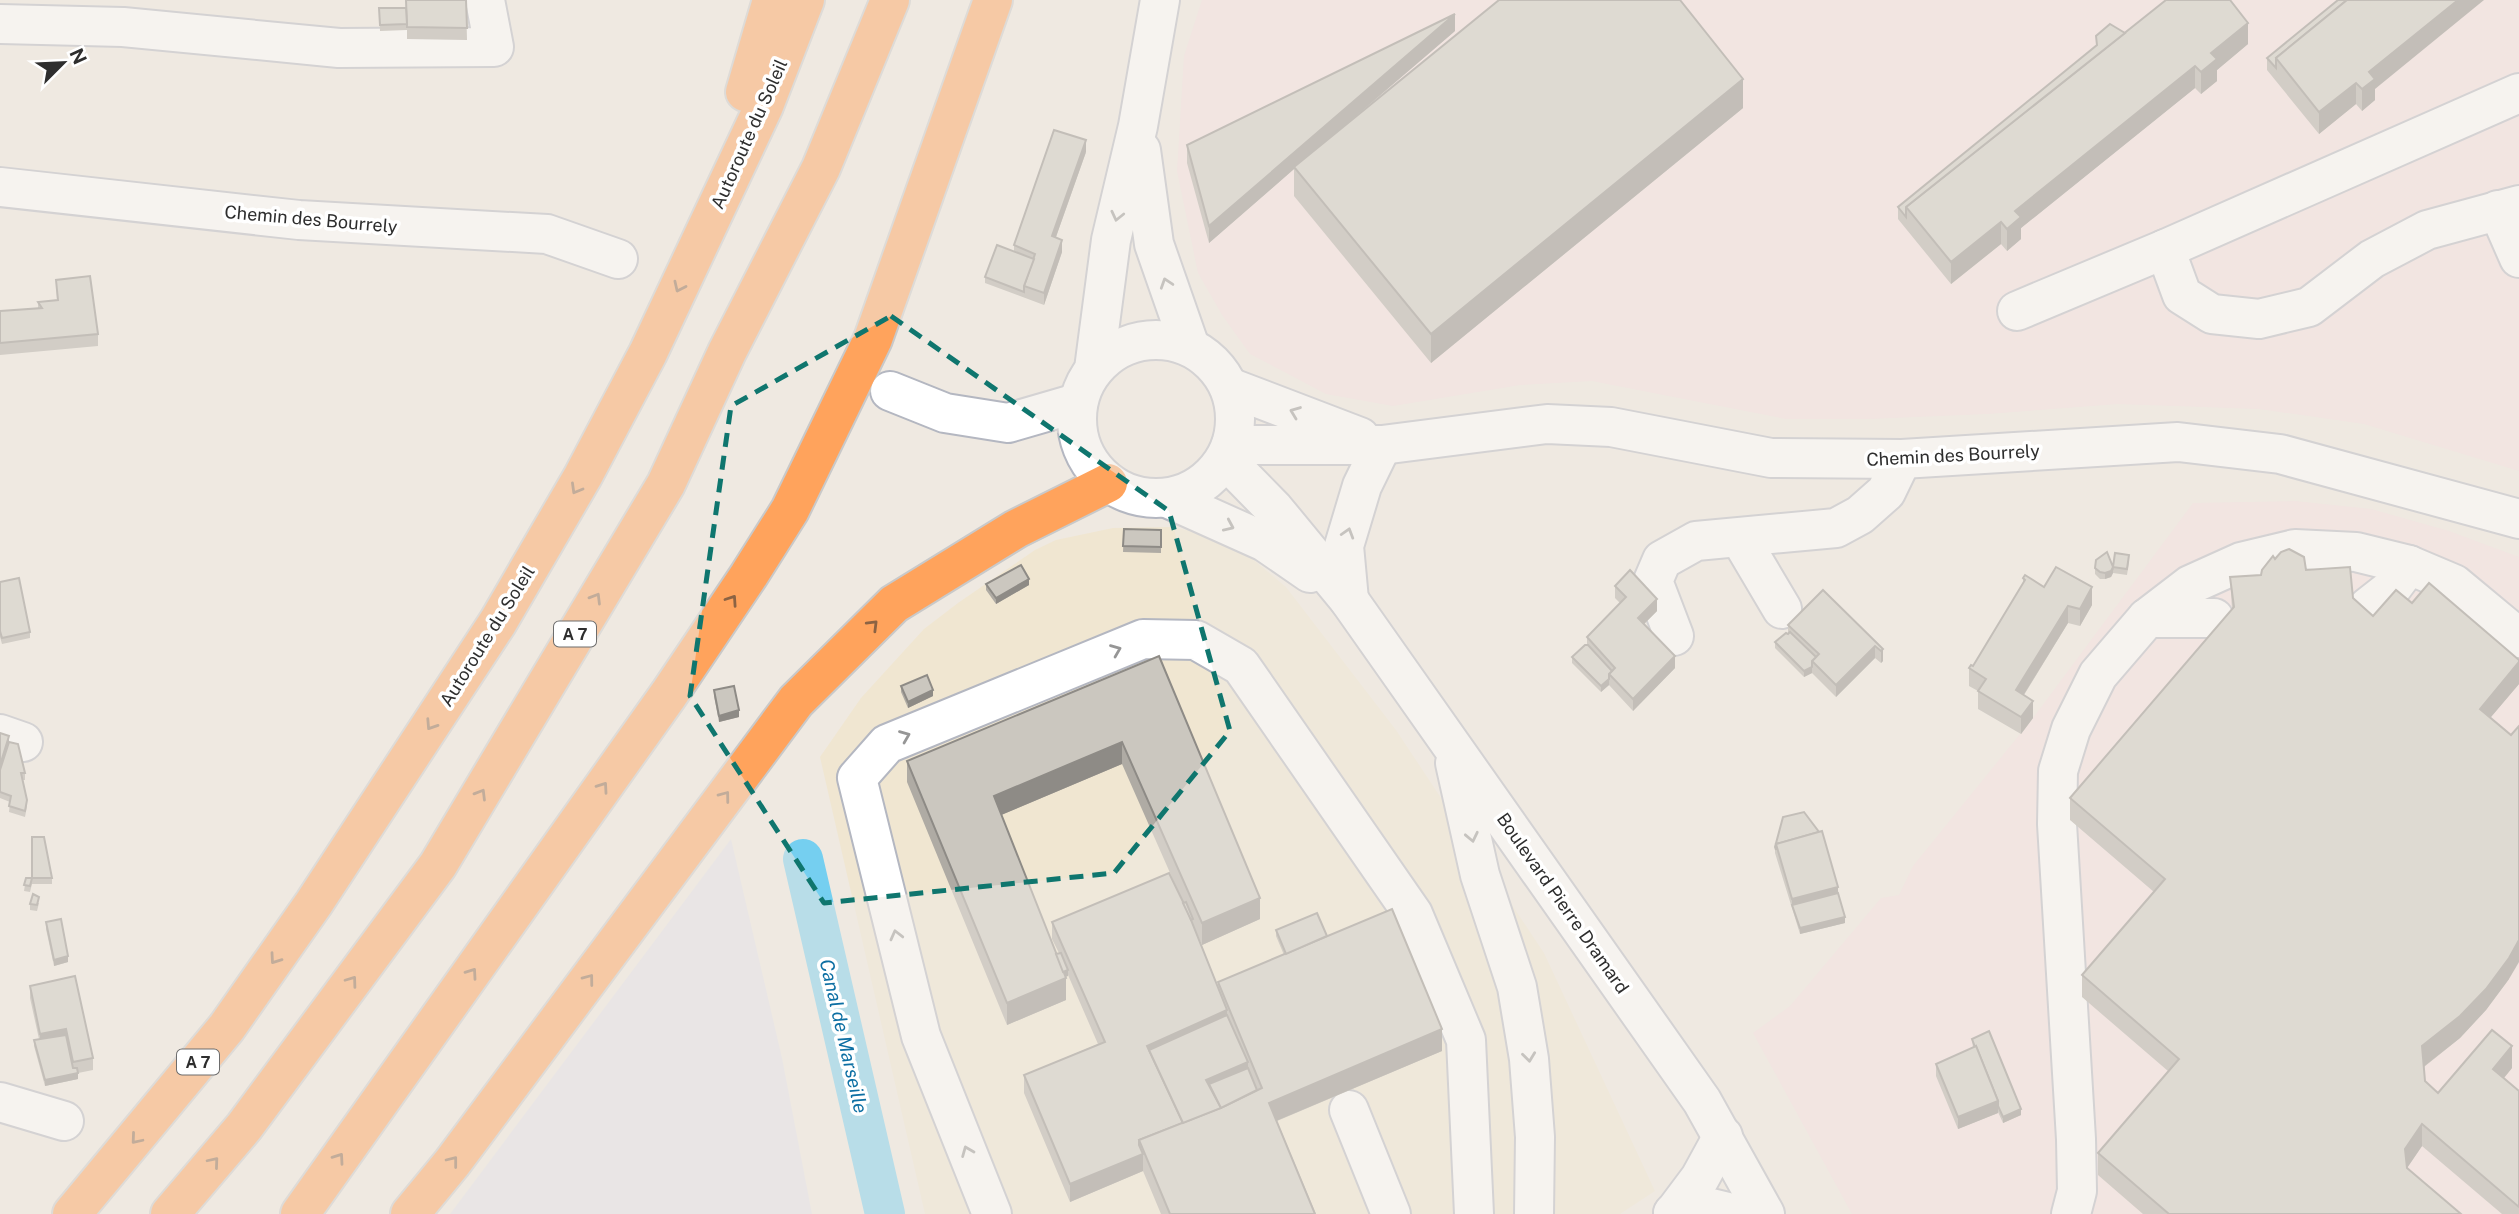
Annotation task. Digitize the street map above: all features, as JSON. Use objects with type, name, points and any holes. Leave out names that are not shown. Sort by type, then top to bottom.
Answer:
[{"type":"highway","points":[[701,241],[772,0]]},
{"type":"highway","name":"Autoroute du Soleil","points":[[72,1214],[227,1027],[314,903],[491,634],[583,476],[648,353],[764,106],[805,0]]},
{"type":"highway","name":"A 7","points":[[170,1214],[244,1127],[438,865],[666,484],[727,352],[821,168],[890,0]]},
{"type":"highway","points":[[300,1214],[669,694],[790,510],[873,339],[993,0]]},
{"type":"highway","points":[[410,1214],[452,1163],[796,701],[894,604],[1016,529],[1108,483]]},
{"type":"street","points":[[0,24],[123,27],[339,48],[494,47],[485,0]]},
{"type":"street","points":[[1094,369],[1111,240],[1138,125],[1160,0]]},
{"type":"street","points":[[2017,311],[2519,93]]},
{"type":"street","points":[[1138,125],[1154,244],[1190,347]]},
{"type":"street","name":"Chemin des Bourrely","points":[[0,187],[299,220],[547,234],[618,259]]},
{"type":"street","points":[[2165,249],[2182,295],[2211,314],[2259,319],[2309,307],[2372,259],[2427,230],[2509,208],[2519,258]]},
{"type":"street","points":[[1155,339],[1190,347],[1213,364],[1229,387],[1235,416],[1228,452],[1200,485],[1167,498],[1136,497],[1108,483],[1088,461],[1077,433],[1077,403],[1094,369],[1121,347],[1155,339]]},
{"type":"street","name":"Chemin des Bourrely","points":[[1229,387],[1382,445]]},
{"type":"street","points":[[890,391],[945,413],[1008,423],[1077,403]]},
{"type":"street","name":"Chemin des Bourrely","points":[[1228,452],[1382,445],[1547,424],[1611,427],[1771,458],[1902,459],[2178,442],[2280,454],[2519,519]]},
{"type":"street","points":[[1349,600],[1344,546],[1362,486],[1382,445]]},
{"type":"street","name":"Boulevard Pierre Dramard","points":[[1228,452],[1349,600],[1702,1101],[1765,1214]]},
{"type":"street","points":[[1674,636],[1653,581],[1662,560],[1696,541],[1836,528],[1860,515],[1886,492],[1902,459]]},
{"type":"street","name":"Boulevard Pierre Dramard","points":[[1167,498],[1265,542],[1349,600]]},
{"type":"street","points":[[1740,538],[1782,608]]},
{"type":"street","points":[[2071,1214],[2077,1191],[2076,1139],[2057,824],[2058,771],[2071,729],[2098,675],[2147,618],[2190,585],[2241,562],[2295,549],[2356,552],[2409,565],[2454,584],[2519,638]]},
{"type":"street","points":[[2368,607],[2391,589],[2409,565]]},
{"type":"street","points":[[2147,618],[2214,618]]},
{"type":"street","points":[[992,1214],[921,1036],[857,778],[887,744],[1143,639],[1196,640],[1241,666],[1413,915],[1466,1040],[1474,1214]]},
{"type":"street","points":[[1452,747],[1480,875],[1517,987],[1530,1059],[1534,1124],[1534,1214]]},
{"type":"street","points":[[0,1102],[64,1121]]},
{"type":"street","points":[[1349,1110],[1391,1214]]},
{"type":"street","points":[[1673,1214],[1700,1178],[1723,1136]]},
{"type":"street","points":[[1673,1214],[1711,1208],[1736,1214]]},
{"type":"highlighted area","points":[[891,316],[1169,511],[1230,731],[1114,873],[824,903],[690,696],[731,406]]},
{"type":"shaded area","points":[[1202,0],[2519,0],[2519,471],[2364,424],[2259,409],[2118,404],[1987,414],[1786,419],[1592,381],[1520,385],[1393,406],[1326,394],[1250,354],[1222,315],[1198,273],[1177,171],[1184,56]]},
{"type":"shaded area","points":[[2295,501],[2371,509],[2449,531],[2519,557],[2519,1214],[1852,1214],[1753,1033],[1790,1006],[1881,898],[1899,895],[1913,866],[2033,718],[2193,503]]},
{"type":"shaded area","points":[[1171,527],[1206,534],[1249,556],[1286,587],[1396,730],[1544,953],[1655,1191],[1620,1214],[925,1214],[820,757],[861,698],[924,629],[1035,550],[1056,540],[1113,528]]},
{"type":"shaded area","points":[[731,839],[782,1058],[812,1214],[450,1214]]},
{"type":"building","points":[[406,0],[466,0],[467,28],[407,27]]},
{"type":"building","points":[[1499,0],[1680,0],[1743,79],[1431,334],[1294,167]]},
{"type":"building","points":[[2166,0],[2230,0],[2248,23],[2211,53],[2217,59],[2201,72],[2195,66],[2015,211],[2021,217],[2007,229],[2001,222],[1951,262],[1906,207]]},
{"type":"building","points":[[2338,0],[2347,0],[2276,58],[2276,68],[2267,58]]},
{"type":"building","points":[[2347,0],[2458,0],[2369,72],[2375,79],[2362,89],[2356,83],[2319,112],[2276,58]]},
{"type":"building","points":[[379,8],[406,8],[407,24],[380,25]]},
{"type":"building","points":[[1455,14],[1209,226],[1187,145]]},
{"type":"building","points":[[2110,24],[2125,33],[1906,207],[1906,217],[1898,207],[2097,45],[2096,36]]},
{"type":"building","points":[[1054,130],[1086,140],[1052,236],[1062,240],[1044,293],[1024,286],[1035,254],[1014,245]]},
{"type":"building","points":[[997,245],[1034,259],[1024,292],[985,277]]},
{"type":"building","points":[[90,276],[98,334],[0,343],[0,311],[42,308],[38,302],[58,300],[56,280]]},
{"type":"building","points":[[1124,529],[1161,530],[1161,547],[1123,546]]},
{"type":"building","points":[[2289,549],[2304,557],[2306,570],[2350,567],[2353,598],[2373,616],[2396,590],[2412,603],[2429,583],[2519,660],[2480,709],[2511,735],[2519,726],[2519,940],[2486,989],[2460,1016],[2422,1046],[2425,1081],[2438,1093],[2492,1030],[2512,1046],[2493,1069],[2519,1091],[2519,1207],[2422,1124],[2405,1149],[2407,1168],[2461,1214],[2169,1214],[2098,1153],[2179,1059],[2082,975],[2165,879],[2070,798],[2234,607],[2230,577],[2261,575],[2273,556],[2275,559],[2281,552]]},
{"type":"building","points":[[2107,552],[2113,567],[2111,571],[2100,572],[2095,568],[2096,560]]},
{"type":"building","points":[[2115,553],[2129,555],[2127,569],[2113,567]]},
{"type":"building","points":[[1021,565],[1029,579],[996,598],[986,584]]},
{"type":"building","points":[[2056,567],[2092,587],[2080,609],[2068,606],[2016,690],[2033,701],[2021,717],[1978,691],[1986,679],[1969,668],[1973,666],[2025,580],[2025,575],[2044,587]]},
{"type":"building","points":[[1630,570],[1657,599],[1638,618],[1675,656],[1633,699],[1609,674],[1615,668],[1587,637],[1626,597],[1615,586]]},
{"type":"building","points":[[19,578],[30,632],[2,638],[0,582]]},
{"type":"building","points":[[1823,590],[1883,649],[1881,651],[1875,646],[1836,685],[1812,661],[1819,654],[1788,625]]},
{"type":"building","points":[[1790,632],[1816,657],[1812,661],[1812,667],[1804,671],[1775,642]]},
{"type":"building","points":[[1585,645],[1612,671],[1609,679],[1601,686],[1572,657]]},
{"type":"building","points":[[1159,656],[1260,898],[1202,923],[1122,742],[994,796],[1066,978],[1007,1003],[907,761]]},
{"type":"building","points":[[927,675],[933,690],[908,702],[901,686]]},
{"type":"building","points":[[734,686],[739,710],[719,716],[714,690]]},
{"type":"building","points":[[0,733],[9,736],[0,765]]},
{"type":"building","points":[[9,742],[18,744],[25,773],[21,773],[27,800],[25,811],[9,806],[11,796],[0,792],[0,770]]},
{"type":"building","points":[[1804,812],[1819,832],[1776,844],[1776,850],[1775,847],[1783,817]]},
{"type":"building","points":[[1822,831],[1838,887],[1792,899],[1776,844]]},
{"type":"building","points":[[32,837],[44,837],[52,878],[32,878]]},
{"type":"building","points":[[1169,873],[1187,910],[1227,1010],[1147,1046],[1183,1123],[1139,1140],[1143,1154],[1070,1184],[1024,1075],[1105,1042],[1052,922]]},
{"type":"building","points":[[26,878],[32,878],[30,886],[24,885]]},
{"type":"building","points":[[1838,893],[1845,917],[1800,928],[1792,905]]},
{"type":"building","points":[[33,894],[39,897],[37,905],[30,904]]},
{"type":"building","points":[[1186,902],[1193,919],[1191,920],[1183,903]]},
{"type":"building","points":[[1392,909],[1442,1029],[1269,1103],[1315,1214],[1170,1214],[1139,1140],[1225,1106],[1262,1088],[1218,982]]},
{"type":"building","points":[[1317,913],[1327,936],[1286,954],[1276,930]]},
{"type":"building","points":[[61,919],[68,956],[54,960],[46,922]]},
{"type":"building","points":[[1061,953],[1068,970],[1063,972],[1056,954]]},
{"type":"building","points":[[75,976],[93,1058],[73,1062],[66,1029],[40,1034],[30,986]]},
{"type":"building","points":[[1227,1015],[1248,1062],[1206,1080],[1221,1108],[1183,1123],[1149,1050]]},
{"type":"building","points":[[1989,1031],[2021,1109],[2003,1117],[1972,1039]]},
{"type":"building","points":[[66,1035],[73,1068],[77,1068],[78,1073],[45,1080],[34,1040]]},
{"type":"building","points":[[1976,1046],[1998,1101],[1958,1117],[1936,1064]]},
{"type":"building","points":[[1248,1068],[1257,1090],[1221,1108],[1209,1084]]},
{"type":"waterway","name":"Canal de Marseille","points":[[803,859],[885,1214]]}]
